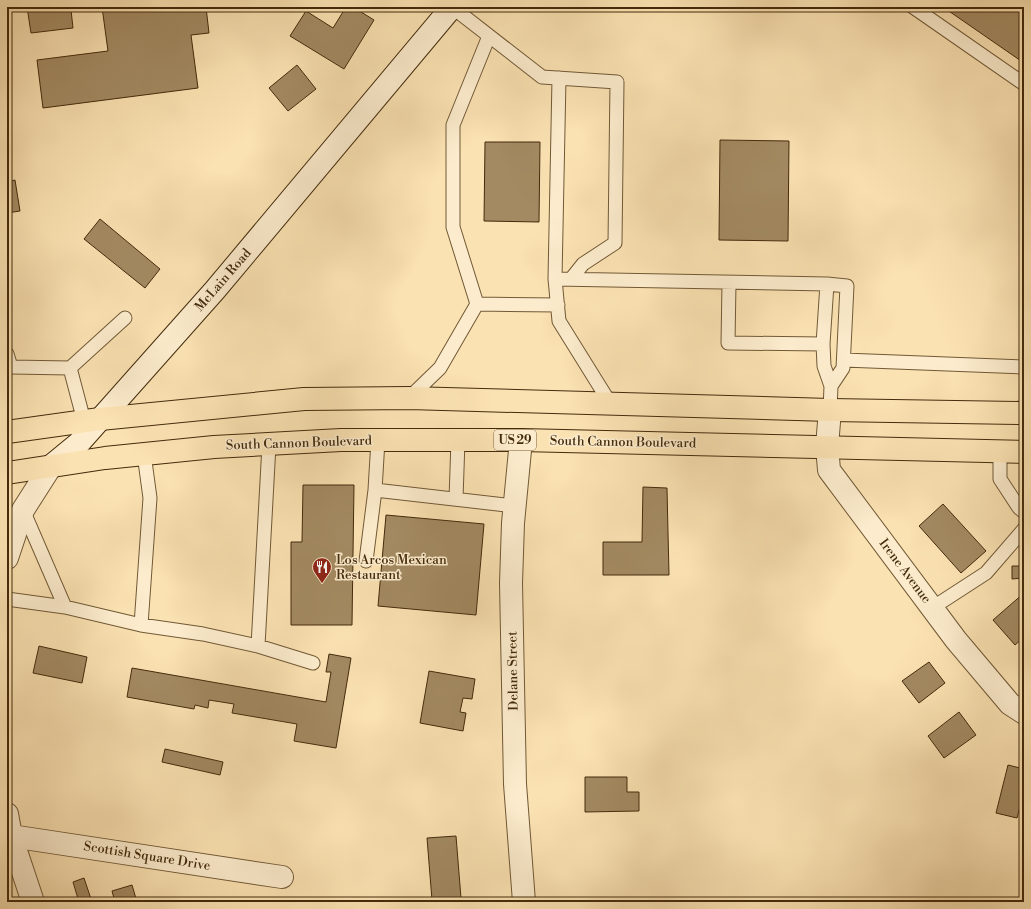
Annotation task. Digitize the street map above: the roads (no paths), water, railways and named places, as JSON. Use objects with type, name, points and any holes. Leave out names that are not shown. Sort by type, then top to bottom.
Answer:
[{"type":"main road","points":[[7,432],[92,420],[304,399],[409,398],[830,410],[1024,413]]},
{"type":"main road","name":"South Cannon Boulevard","points":[[7,473],[144,454],[214,447],[341,440],[522,440],[828,446],[1024,452]]},
{"type":"street","name":"McLain Road","points":[[7,558],[23,510],[51,466],[79,443],[92,420],[252,248],[452,7]]},
{"type":"street","name":"Irene Avenue","points":[[830,410],[828,446],[829,470],[956,640],[1010,704],[1024,713]]},
{"type":"street","name":"Delane Street","points":[[522,440],[515,506],[511,583],[515,776],[524,902]]},
{"type":"street","points":[[7,814],[12,836],[33,902]]},
{"type":"street","name":"Scottish Square Drive","points":[[12,836],[282,877]]},
{"type":"lane","points":[[452,7],[542,77],[617,82],[615,243],[583,264],[571,279]]},
{"type":"lane","points":[[913,7],[1024,84]]},
{"type":"lane","points":[[409,398],[440,368],[477,304],[452,227],[453,125],[489,36]]},
{"type":"lane","points":[[559,78],[556,279],[559,322],[610,403]]},
{"type":"lane","points":[[556,279],[827,284],[847,286],[843,368],[831,386]]},
{"type":"lane","points":[[729,283],[728,343],[823,344]]},
{"type":"lane","points":[[827,284],[823,344],[824,366],[831,386],[830,410]]},
{"type":"lane","points":[[477,304],[558,305]]},
{"type":"lane","points":[[7,354],[11,367],[70,368],[124,318]]},
{"type":"lane","points":[[844,360],[1024,367]]},
{"type":"lane","points":[[70,368],[92,420]]},
{"type":"lane","points":[[366,561],[375,490],[378,440]]},
{"type":"lane","points":[[456,499],[458,440]]},
{"type":"lane","points":[[258,646],[269,445]]},
{"type":"lane","points":[[1000,451],[1000,479],[1019,508],[1024,512]]},
{"type":"lane","points":[[141,625],[150,498],[144,454]]},
{"type":"lane","points":[[375,490],[515,506]]},
{"type":"lane","points":[[23,510],[65,607]]},
{"type":"lane","points":[[932,608],[986,573],[1024,529]]},
{"type":"lane","points":[[7,599],[65,607],[141,625],[203,634],[258,646],[313,663]]},
{"type":"place","name":"Los Arcos Mexican Restaurant","points":[[322,584]]}]
